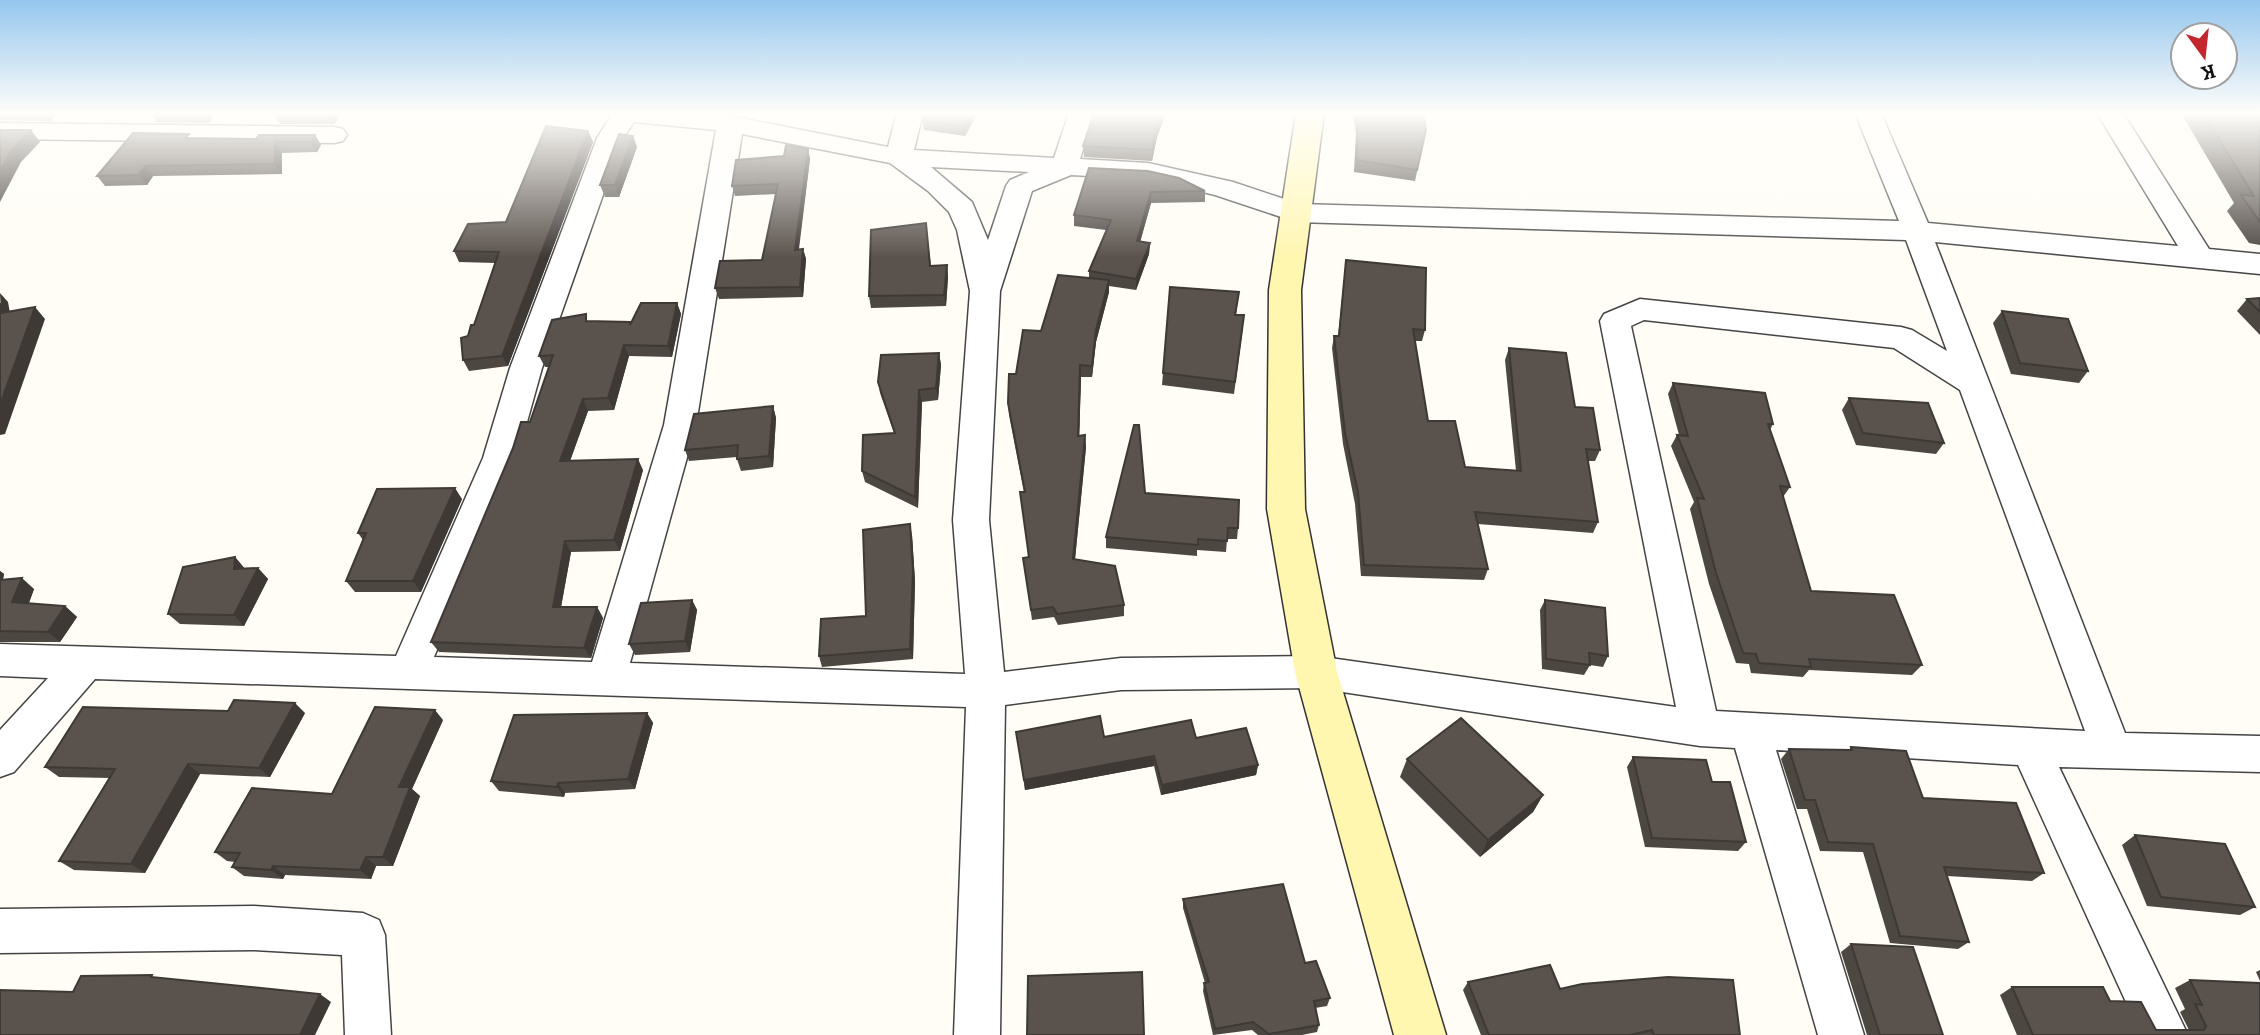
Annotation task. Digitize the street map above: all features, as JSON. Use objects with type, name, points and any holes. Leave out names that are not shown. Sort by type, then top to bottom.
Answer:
[{"type":"street","points":[[408,673],[500,458],[526,368],[602,161]]},
{"type":"street","points":[[606,680],[680,425],[724,161]]},
{"type":"street","points":[[905,161],[938,185],[962,208],[971,230],[985,291]]},
{"type":"street","points":[[964,161],[1148,171],[1223,188],[1296,213],[1917,231],[2260,264]]},
{"type":"street","points":[[976,1035],[986,691],[971,520],[985,291],[1020,186],[1064,168],[1066,161]]},
{"type":"street","points":[[1303,161],[1285,290],[1286,509],[1316,672],[1420,1035]]},
{"type":"street","points":[[1888,161],[1917,231],[2112,750]]},
{"type":"street","points":[[2140,161],[2200,257]]},
{"type":"street","points":[[1700,728],[1615,321],[1640,309],[1901,338],[1974,383]]},
{"type":"street","points":[[0,660],[986,691],[1121,674],[1316,672],[1700,728],[2030,748],[2260,754]]},
{"type":"street","points":[[0,759],[86,662]]},
{"type":"street","points":[[1750,732],[1841,1035]]},
{"type":"street","points":[[2030,748],[2165,1035]]},
{"type":"street","points":[[0,931],[254,928],[363,935],[368,1035]]},
{"type":"building","points":[[109,161],[275,161],[275,164],[145,166],[139,175],[97,176]]},
{"type":"building","points":[[531,161],[576,161],[502,356],[463,360],[461,338],[468,336],[471,325],[474,325],[499,252],[454,251],[468,224],[506,222]]},
{"type":"building","points":[[609,161],[624,161],[615,185],[600,185]]},
{"type":"building","points":[[736,161],[806,161],[795,250],[803,249],[800,287],[715,288],[720,261],[762,260],[778,184],[732,186]]},
{"type":"building","points":[[1364,161],[1419,161],[1417,170]]},
{"type":"building","points":[[2233,161],[2260,161],[2260,222],[2241,195],[2254,196]]},
{"type":"building","points":[[1089,168],[1148,171],[1179,178],[1205,191],[1151,192],[1137,241],[1150,243],[1136,279],[1089,271],[1111,220],[1074,215]]},
{"type":"building","points":[[926,223],[930,266],[947,265],[944,295],[869,296],[871,230]]},
{"type":"building","points":[[1346,260],[1426,268],[1425,330],[1413,329],[1428,421],[1455,421],[1465,467],[1521,471],[1509,348],[1566,353],[1575,407],[1593,408],[1600,450],[1586,449],[1598,522],[1475,512],[1488,569],[1364,565],[1358,492],[1345,433],[1334,336],[1339,336]]},
{"type":"building","points":[[1058,275],[1109,280],[1096,330],[1092,366],[1080,365],[1078,436],[1085,435],[1073,559],[1115,566],[1124,605],[1057,614],[1053,607],[1031,610],[1023,558],[1029,557],[1020,492],[1025,492],[1008,403],[1009,374],[1016,374],[1023,330],[1041,331]]},
{"type":"building","points":[[1170,287],[1239,292],[1235,315],[1244,315],[1235,382],[1163,373]]},
{"type":"building","points":[[2260,298],[2260,312],[2247,299]]},
{"type":"building","points":[[0,303],[1,313],[35,307],[0,405]]},
{"type":"building","points":[[641,303],[677,303],[668,346],[624,345],[608,398],[583,399],[560,461],[638,459],[614,540],[565,541],[553,607],[597,607],[584,648],[431,642],[513,448],[521,422],[530,422],[553,355],[539,356],[552,320],[586,314],[586,321],[630,322],[630,325]]},
{"type":"building","points":[[2002,311],[2068,319],[2088,371],[2020,363]]},
{"type":"building","points":[[939,353],[936,388],[919,390],[915,497],[862,471],[863,435],[895,433],[878,382],[881,355]]},
{"type":"building","points":[[1673,383],[1765,393],[1773,424],[1768,424],[1790,487],[1780,486],[1811,591],[1894,595],[1922,665],[1809,659],[1811,667],[1759,663],[1756,654],[1743,653],[1716,573],[1697,498],[1704,499],[1677,435],[1688,436]]},
{"type":"building","points":[[1849,398],[1928,403],[1944,443],[1863,433]]},
{"type":"building","points":[[773,406],[769,456],[737,459],[738,445],[685,450],[694,414]]},
{"type":"building","points":[[1134,425],[1139,425],[1145,493],[1239,500],[1238,528],[1228,528],[1227,541],[1198,539],[1198,545],[1106,537]]},
{"type":"building","points":[[455,488],[413,581],[346,581],[366,533],[358,533],[377,489]]},
{"type":"building","points":[[910,524],[913,570],[910,649],[819,656],[821,619],[866,616],[863,530]]},
{"type":"building","points":[[235,557],[234,569],[258,568],[234,615],[168,614],[183,567]]},
{"type":"building","points":[[22,578],[12,602],[65,606],[48,632],[0,631],[0,580]]},
{"type":"building","points":[[692,600],[685,641],[629,644],[641,603]]},
{"type":"building","points":[[1545,600],[1605,608],[1608,656],[1589,653],[1590,665],[1546,659]]},
{"type":"building","points":[[234,700],[295,703],[259,768],[188,764],[131,864],[59,861],[115,769],[45,767],[83,707],[228,711]]},
{"type":"building","points":[[375,707],[435,710],[399,787],[410,787],[383,857],[366,857],[360,870],[273,866],[271,870],[232,867],[240,853],[215,852],[252,788],[332,794]]},
{"type":"building","points":[[647,713],[628,779],[558,783],[557,787],[491,781],[514,715]]},
{"type":"building","points":[[1100,716],[1104,737],[1191,720],[1196,738],[1246,728],[1258,765],[1162,785],[1154,756],[1024,780],[1016,732]]},
{"type":"building","points":[[1461,718],[1543,795],[1488,840],[1407,759]]},
{"type":"building","points":[[1851,747],[1906,751],[1923,798],[2016,803],[2044,873],[1944,867],[1969,942],[1900,936],[1873,844],[1828,842],[1815,800],[1805,800],[1789,749],[1852,750]]},
{"type":"building","points":[[1633,757],[1706,760],[1712,782],[1730,782],[1746,842],[1652,838]]},
{"type":"building","points":[[2135,835],[2225,844],[2255,907],[2161,897]]},
{"type":"building","points":[[1283,884],[1305,963],[1316,961],[1330,998],[1314,1001],[1319,1025],[1269,1034],[1253,1022],[1215,1029],[1204,983],[1209,982],[1183,899]]},
{"type":"building","points":[[1851,944],[1913,947],[1943,1035],[1880,1035]]},
{"type":"building","points":[[1550,965],[1560,989],[1582,984],[1668,977],[1733,980],[1740,1035],[1654,1035],[1652,1030],[1630,1035],[1489,1035],[1468,982]]},
{"type":"building","points":[[1142,972],[1144,1035],[1027,1035],[1028,976]]},
{"type":"building","points":[[152,975],[151,977],[320,994],[300,1035],[0,1035],[0,990],[73,992],[81,976]]},
{"type":"building","points":[[2190,980],[2260,983],[2260,1035],[2033,1035],[2012,987],[2103,987],[2110,1001],[2141,1002],[2156,1030],[2204,1030],[2206,1026],[2195,1004],[2202,1005]]}]
